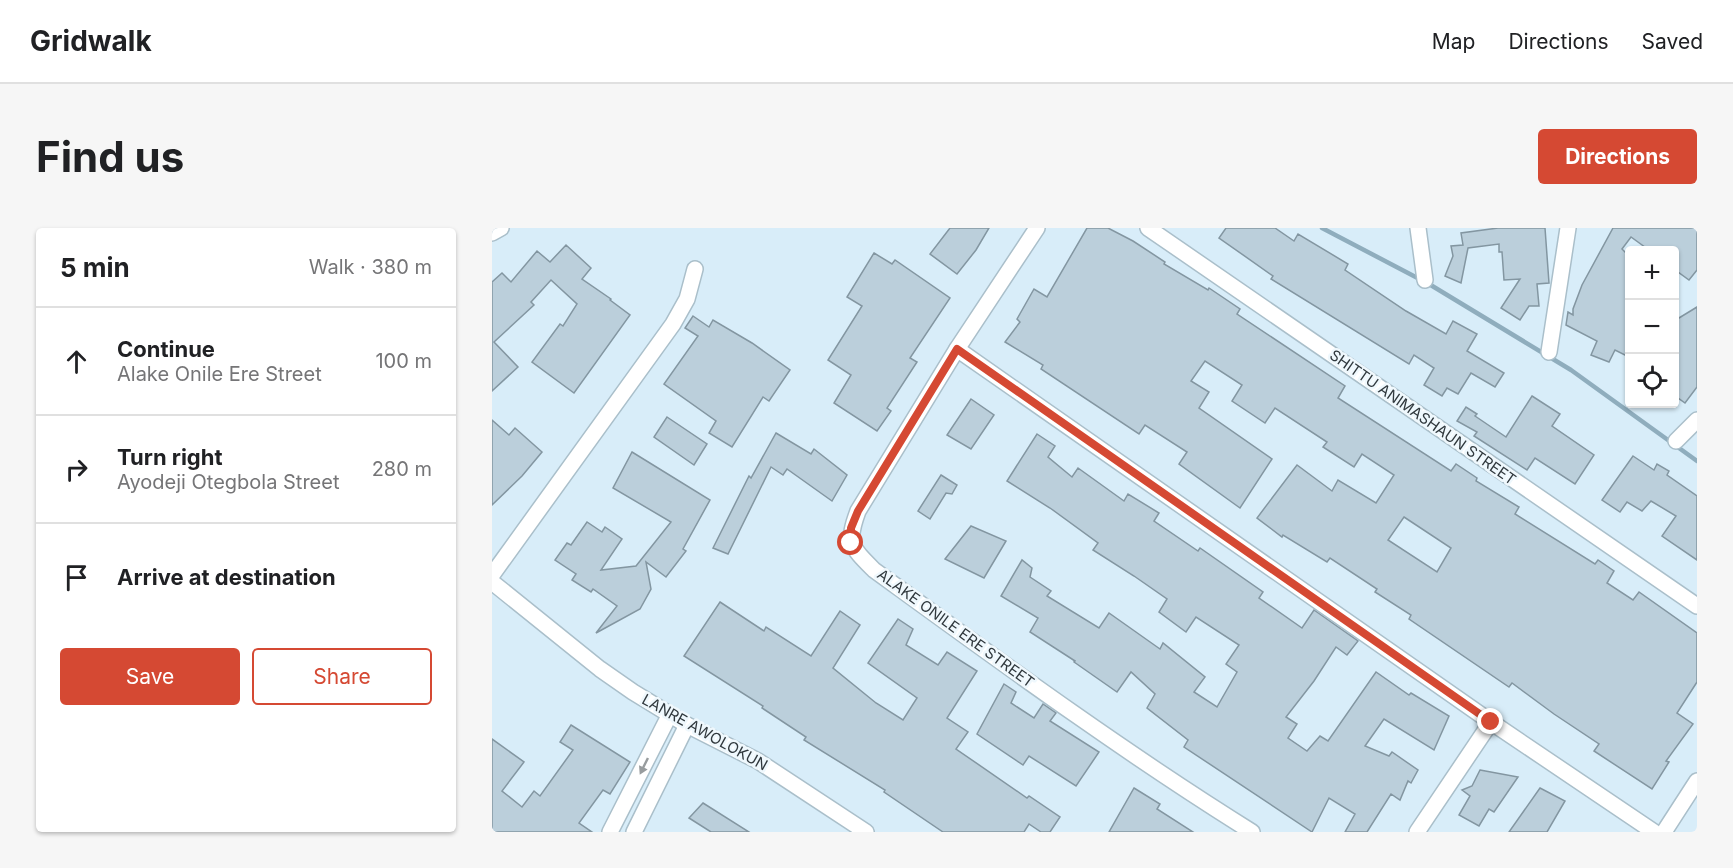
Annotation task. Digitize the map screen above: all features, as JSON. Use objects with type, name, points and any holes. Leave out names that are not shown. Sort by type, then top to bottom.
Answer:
[{"type":"street","points":[[492,233],[501,228]]},
{"type":"street","points":[[1037,228],[957,349],[1491,722],[1654,832]]},
{"type":"street","name":"SHITTU ANIMASHAUN STREET","points":[[1148,228],[1697,606]]},
{"type":"street","points":[[1418,228],[1425,280]]},
{"type":"street","points":[[1549,352],[1568,228]]},
{"type":"street","points":[[492,575],[673,324],[687,299],[695,269]]},
{"type":"street","name":"ALAKE ONILE ERE STREET","points":[[957,349],[858,511],[851,528],[851,543],[874,570],[994,657],[1200,799],[1252,832]]},
{"type":"street","points":[[1676,441],[1697,420]]},
{"type":"street","name":"LANRE AWOLOKUN","points":[[492,582],[600,669],[687,725],[758,761],[866,832]]},
{"type":"street","points":[[610,832],[670,714]]},
{"type":"street","points":[[1417,832],[1491,722]]},
{"type":"street","points":[[634,832],[687,725]]},
{"type":"street","points":[[1664,832],[1697,781]]},
{"type":"building","points":[[950,228],[989,228],[976,250],[957,274],[930,254]]},
{"type":"building","points":[[1087,228],[1108,228],[1133,241],[1165,262],[1164,264],[1208,290],[1209,288],[1240,309],[1237,314],[1345,386],[1338,398],[1451,471],[1456,464],[1477,478],[1476,481],[1519,507],[1515,514],[1595,564],[1598,560],[1614,571],[1607,583],[1633,600],[1639,592],[1697,633],[1697,682],[1677,713],[1693,724],[1666,761],[1669,762],[1652,789],[1594,751],[1599,744],[1512,683],[1509,687],[1409,619],[1411,615],[1375,592],[1377,589],[1330,558],[1327,562],[1283,535],[1282,537],[1257,518],[1297,465],[1332,491],[1338,480],[1376,503],[1394,475],[1362,454],[1354,467],[1323,447],[1327,442],[1275,408],[1265,423],[1232,401],[1242,385],[1205,361],[1191,381],[1209,392],[1199,408],[1272,459],[1240,508],[1179,464],[1187,452],[1145,425],[1139,434],[1041,369],[1043,365],[1005,342],[1020,322],[1017,319],[1034,289],[1047,297]],"holes":[[[1404,517],[1451,548],[1437,572],[1388,540]]]},
{"type":"building","points":[[1226,228],[1275,228],[1294,241],[1298,234],[1348,264],[1345,270],[1406,311],[1446,334],[1453,321],[1477,334],[1467,351],[1504,373],[1495,387],[1471,373],[1458,394],[1447,388],[1442,396],[1424,385],[1434,368],[1414,355],[1409,364],[1271,279],[1273,276],[1219,238]]},
{"type":"building","points":[[1498,228],[1545,228],[1549,283],[1537,284],[1539,306],[1529,306],[1520,320],[1501,308],[1520,279],[1504,280],[1502,252],[1499,252],[1499,244],[1468,248],[1461,283],[1445,276],[1453,256],[1451,246],[1463,245],[1461,233]]},
{"type":"building","points":[[1613,228],[1697,228],[1697,270],[1689,280],[1679,273],[1679,246],[1643,246],[1631,237],[1622,249],[1625,252],[1625,355],[1615,350],[1609,362],[1591,355],[1597,341],[1566,325],[1568,312],[1573,315],[1582,285]]},
{"type":"building","points":[[566,245],[591,268],[582,279],[630,315],[574,393],[532,362],[560,324],[563,326],[577,304],[551,280],[531,302],[534,305],[494,342],[518,367],[492,391],[492,282],[502,273],[511,282],[537,251],[550,262]]},
{"type":"building","points":[[874,253],[892,264],[895,260],[950,298],[910,358],[917,362],[887,408],[891,411],[877,431],[834,403],[851,375],[828,360],[862,306],[847,297]]},
{"type":"building","points":[[1697,307],[1697,387],[1685,403],[1679,399],[1679,318]]},
{"type":"building","points":[[693,316],[709,327],[713,320],[752,343],[790,370],[769,401],[763,397],[732,447],[709,433],[716,421],[664,384],[698,336],[685,328]]},
{"type":"building","points":[[1532,396],[1560,414],[1552,426],[1594,455],[1575,484],[1535,458],[1527,470],[1474,436],[1477,432],[1457,421],[1466,407],[1506,437]]},
{"type":"building","points":[[971,399],[994,415],[971,449],[947,435]]},
{"type":"building","points":[[667,417],[707,444],[694,465],[654,437]]},
{"type":"building","points":[[492,420],[509,435],[515,428],[542,452],[522,476],[492,505]]},
{"type":"building","points":[[776,433],[811,454],[814,449],[847,475],[832,501],[787,469],[783,475],[771,467],[728,554],[713,548],[749,476],[751,478]]},
{"type":"building","points":[[1037,434],[1055,446],[1048,457],[1072,477],[1078,468],[1124,501],[1128,494],[1159,513],[1154,521],[1198,551],[1200,548],[1263,592],[1259,598],[1302,628],[1314,610],[1358,641],[1347,655],[1336,647],[1314,681],[1286,717],[1297,724],[1288,738],[1307,751],[1320,736],[1328,741],[1376,672],[1409,695],[1411,693],[1449,716],[1434,750],[1384,719],[1365,746],[1389,756],[1392,752],[1418,770],[1411,783],[1408,781],[1400,800],[1391,794],[1367,832],[1345,832],[1355,814],[1329,798],[1312,832],[1184,747],[1188,740],[1147,708],[1155,694],[1131,672],[1117,692],[1030,632],[1038,618],[1001,596],[1022,560],[1032,568],[1030,577],[1051,591],[1047,596],[1099,628],[1109,613],[1160,649],[1163,643],[1205,677],[1194,692],[1217,707],[1237,672],[1226,664],[1239,645],[1196,617],[1186,632],[1159,612],[1167,599],[1093,550],[1098,543],[1050,508],[1007,481]]},
{"type":"building","points":[[632,452],[710,500],[683,549],[686,551],[666,577],[646,562],[651,589],[640,609],[596,633],[617,606],[593,589],[591,592],[572,580],[576,574],[555,560],[567,543],[571,545],[587,522],[602,532],[605,527],[622,539],[601,570],[636,566],[671,522],[613,488]]},
{"type":"building","points":[[1633,456],[1654,470],[1657,464],[1669,471],[1667,475],[1697,496],[1697,560],[1662,536],[1676,516],[1651,501],[1642,511],[1627,502],[1620,512],[1602,500]]},
{"type":"building","points":[[941,475],[957,485],[952,494],[946,493],[930,519],[918,511]]},
{"type":"building","points":[[971,526],[1006,541],[984,578],[945,559]]},
{"type":"building","points":[[720,602],[764,631],[766,627],[811,656],[840,611],[860,625],[833,668],[876,703],[903,720],[917,698],[868,663],[898,619],[913,629],[906,645],[938,665],[947,652],[977,671],[947,718],[968,732],[956,749],[1027,798],[1029,796],[1060,817],[1050,832],[1041,832],[1029,824],[1024,832],[943,832],[884,792],[885,790],[804,740],[806,737],[762,708],[763,706],[684,656]]},
{"type":"building","points":[[1004,684],[1016,692],[1011,703],[1034,718],[1043,704],[1056,713],[1050,721],[1099,752],[1076,786],[1029,756],[1023,765],[977,734]]},
{"type":"building","points":[[571,725],[630,762],[610,794],[603,790],[579,823],[592,832],[492,832],[492,739],[524,762],[502,791],[522,807],[534,791],[540,796],[573,750],[560,742]]},
{"type":"building","points":[[1480,770],[1518,777],[1494,812],[1489,809],[1479,826],[1459,815],[1470,796],[1462,790],[1472,786]]},
{"type":"building","points":[[1134,788],[1160,804],[1157,809],[1193,832],[1109,832]]},
{"type":"building","points":[[1540,788],[1565,801],[1547,832],[1509,832]]},
{"type":"building","points":[[703,803],[749,832],[711,832],[689,818]]},
{"type":"waterway","points":[[1322,228],[1429,284],[1571,370],[1697,461]]},
{"type":"route","points":[[851,543],[851,528],[858,511],[957,349],[1491,722]]}]
